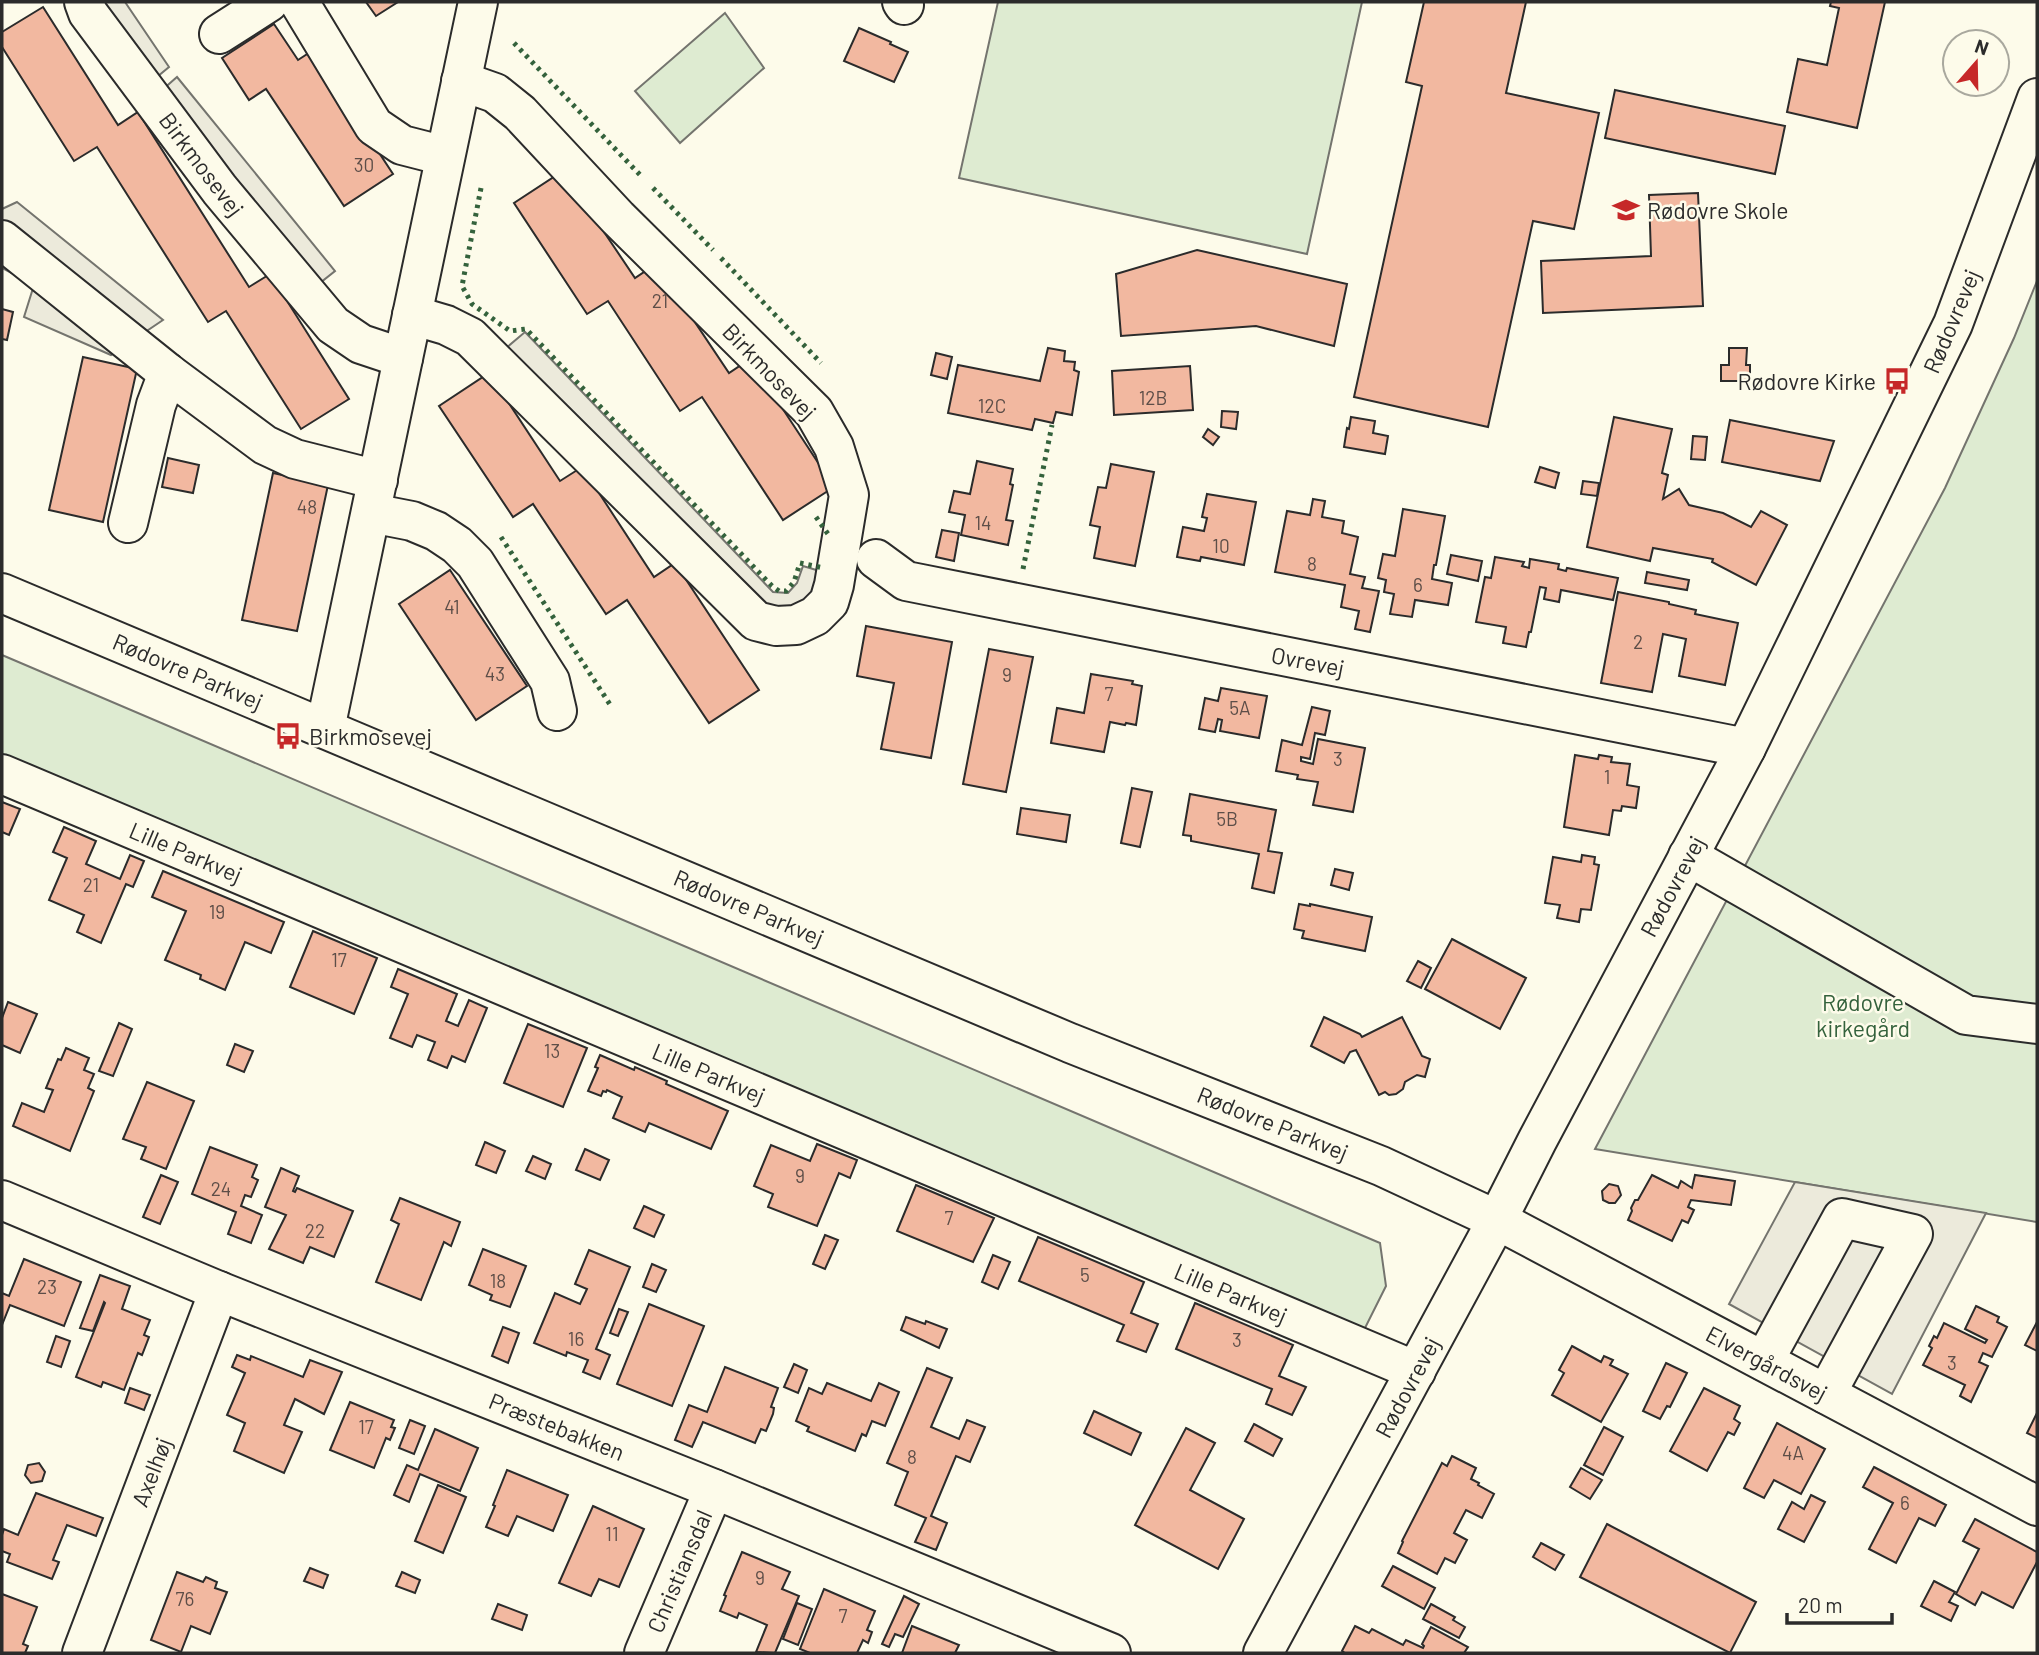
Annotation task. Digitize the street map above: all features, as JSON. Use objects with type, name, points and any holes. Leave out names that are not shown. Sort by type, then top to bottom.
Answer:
[{"type":"street","name":"Birkmosevej","points":[[84,2],[88,13],[220,190],[333,325],[361,344],[403,358]]},
{"type":"street","points":[[219,34],[269,2]]},
{"type":"street","points":[[299,2],[374,127],[402,145],[445,156]]},
{"type":"street","points":[[325,729],[478,2]]},
{"type":"street","name":"Birkmosevej","points":[[412,315],[446,325],[470,337],[756,621],[776,626],[796,625],[815,616],[829,602],[838,568],[849,495],[834,447],[814,412],[618,218],[520,113],[495,93],[461,81]]},
{"type":"street","name":"Rødovrevej","points":[[1263,1653],[1497,1220],[1536,1141],[1746,748],[1953,324],[2037,98]]},
{"type":"street","points":[[2,240],[168,373],[265,445],[374,497],[457,545],[475,563],[550,681],[557,711]]},
{"type":"street","points":[[128,523],[156,405],[168,373]]},
{"type":"street","name":"Ovrevej","points":[[876,559],[906,581],[1746,748]]},
{"type":"street","name":"Rødovre Parkvej","points":[[2,593],[1070,1043],[1381,1166],[1497,1220]]},
{"type":"street","name":"Lille Parkvej","points":[[2,774],[1416,1371]]},
{"type":"street","points":[[1688,856],[1966,1015],[2037,1024]]},
{"type":"street","name":"Præstebakken","points":[[2,1200],[219,1291],[714,1489],[1111,1653]]},
{"type":"street","points":[[1764,1361],[1842,1218],[1913,1234],[1826,1394]]},
{"type":"street","name":"Elvergårdsvej","points":[[1497,1220],[2037,1506]]},
{"type":"street","name":"Axelhøj","points":[[82,1653],[219,1291]]},
{"type":"street","name":"Christiansdal","points":[[644,1653],[714,1489]]},
{"type":"green space","points":[[998,2],[1362,2],[1307,254],[959,178]]},
{"type":"green space","points":[[725,13],[764,68],[680,143],[635,91]]},
{"type":"green space","name":"Rødovre kirkegård","points":[[2037,281],[2037,1222],[1595,1149],[1945,488],[2014,338]]},
{"type":"green space","points":[[2,655],[1380,1243],[1386,1286],[1363,1332],[2,758]]},
{"type":"shaded area","points":[[97,2],[125,2],[169,67],[140,91]]},
{"type":"shaded area","points":[[177,77],[335,271],[301,298],[146,104]]},
{"type":"shaded area","points":[[17,202],[163,320],[111,355],[24,317],[34,285],[2,268],[2,209]]},
{"type":"shaded area","points":[[525,332],[773,592],[788,593],[797,583],[803,566],[843,578],[783,632],[486,365]]},
{"type":"shaded area","points":[[1795,1182],[1986,1213],[1892,1394],[1729,1304]]},
{"type":"building","points":[[366,2],[398,2],[376,16]]},
{"type":"building","points":[[1424,2],[1526,2],[1506,93],[1599,113],[1574,229],[1533,221],[1488,427],[1354,397],[1422,86],[1406,82]]},
{"type":"building","points":[[1831,2],[1885,2],[1857,128],[1787,112],[1798,59],[1827,65],[1839,8],[1830,6]]},
{"type":"building","points":[[43,7],[118,125],[138,112],[249,287],[270,274],[349,399],[301,429],[226,311],[208,322],[97,147],[74,161],[2,47],[2,32]]},
{"type":"building","points":[[274,24],[298,60],[312,51],[393,174],[344,206],[266,89],[249,100],[222,58]]},
{"type":"building","points":[[859,28],[908,52],[894,82],[844,61]]},
{"type":"building","points":[[1615,90],[1785,126],[1775,174],[1605,138]]},
{"type":"building","points":[[563,171],[635,278],[656,264],[729,373],[750,359],[834,487],[783,520],[702,397],[680,411],[608,301],[587,314],[514,203]]},
{"type":"building","points":[[1698,193],[1703,306],[1543,313],[1541,261],[1651,256],[1649,195]]},
{"type":"building","points":[[1197,250],[1347,284],[1334,346],[1256,326],[1121,336],[1116,274]]},
{"type":"building","points":[[2,309],[13,312],[7,340],[2,339]]},
{"type":"building","points":[[1048,348],[1065,351],[1064,361],[1075,362],[1074,370],[1079,372],[1072,415],[1056,412],[1053,423],[1035,419],[1032,430],[948,413],[958,365],[1040,381]]},
{"type":"building","points":[[1729,348],[1747,348],[1746,365],[1750,365],[1750,381],[1721,381],[1721,365],[1729,365]]},
{"type":"building","points":[[936,353],[952,357],[947,379],[931,375]]},
{"type":"building","points":[[83,357],[137,369],[103,522],[49,510]]},
{"type":"building","points":[[1190,366],[1193,410],[1114,415],[1112,371]]},
{"type":"building","points":[[489,373],[560,481],[582,467],[654,577],[675,563],[759,690],[709,723],[627,600],[606,614],[533,504],[513,517],[439,406]]},
{"type":"building","points":[[1222,411],[1238,412],[1236,429],[1221,427]]},
{"type":"building","points":[[1351,417],[1375,421],[1373,433],[1388,436],[1385,454],[1344,447]]},
{"type":"building","points":[[1614,417],[1672,429],[1662,473],[1668,475],[1663,499],[1679,489],[1689,505],[1723,513],[1751,527],[1761,511],[1787,525],[1756,585],[1712,562],[1713,559],[1653,548],[1650,561],[1587,547]]},
{"type":"building","points":[[1730,420],[1834,441],[1820,481],[1722,462]]},
{"type":"building","points":[[1208,429],[1219,437],[1213,445],[1203,437]]},
{"type":"building","points":[[1693,436],[1707,437],[1705,460],[1691,459]]},
{"type":"building","points":[[168,458],[199,465],[193,493],[162,487]]},
{"type":"building","points":[[977,461],[1013,469],[1010,484],[1013,485],[1006,520],[1013,521],[1008,545],[961,535],[965,515],[949,512],[954,491],[970,494]]},
{"type":"building","points":[[1111,464],[1154,472],[1135,566],[1094,558],[1100,527],[1090,525],[1098,487],[1106,488]]},
{"type":"building","points":[[1540,467],[1559,473],[1555,488],[1535,482]]},
{"type":"building","points":[[273,473],[328,485],[297,631],[242,620]]},
{"type":"building","points":[[1583,481],[1599,483],[1597,496],[1581,494]]},
{"type":"building","points":[[1207,494],[1256,502],[1244,565],[1201,557],[1200,561],[1177,557],[1183,527],[1204,531],[1207,518],[1202,517]]},
{"type":"building","points":[[1313,499],[1325,501],[1322,517],[1344,521],[1342,533],[1358,537],[1350,574],[1365,577],[1362,588],[1379,591],[1370,632],[1355,629],[1359,611],[1341,607],[1345,585],[1275,572],[1287,511],[1310,515]]},
{"type":"building","points":[[1403,509],[1445,516],[1432,579],[1452,583],[1448,605],[1415,600],[1412,617],[1390,614],[1394,594],[1384,592],[1386,580],[1378,578],[1383,554],[1395,556]]},
{"type":"building","points":[[942,530],[959,533],[954,561],[936,557]]},
{"type":"building","points":[[1451,555],[1482,561],[1478,581],[1447,574]]},
{"type":"building","points":[[1495,557],[1524,562],[1522,566],[1529,568],[1530,559],[1559,564],[1558,569],[1566,571],[1567,568],[1618,578],[1613,600],[1561,590],[1559,602],[1544,599],[1546,588],[1540,587],[1526,647],[1503,643],[1506,627],[1476,622],[1485,577],[1491,578]]},
{"type":"building","points":[[450,570],[527,686],[476,720],[399,604]]},
{"type":"building","points":[[1647,572],[1689,580],[1687,590],[1645,583]]},
{"type":"building","points":[[1618,592],[1669,602],[1696,610],[1695,614],[1738,623],[1725,685],[1679,676],[1686,639],[1663,634],[1652,692],[1601,683]]},
{"type":"building","points":[[866,626],[952,642],[931,758],[881,749],[894,683],[857,676]]},
{"type":"building","points":[[989,649],[1033,657],[1006,792],[963,784]]},
{"type":"building","points":[[1091,674],[1133,681],[1132,684],[1142,686],[1136,725],[1110,722],[1104,752],[1051,743],[1057,708],[1084,713]]},
{"type":"building","points":[[1221,688],[1267,696],[1259,738],[1220,731],[1222,720],[1218,719],[1215,732],[1199,729],[1205,698],[1218,701]]},
{"type":"building","points":[[1312,707],[1330,711],[1325,735],[1315,733],[1310,759],[1301,757],[1301,761],[1313,764],[1318,739],[1365,748],[1353,812],[1313,805],[1318,782],[1297,779],[1298,775],[1276,771],[1282,740],[1302,745]]},
{"type":"building","points":[[1575,755],[1598,759],[1599,755],[1612,757],[1611,762],[1630,764],[1627,785],[1639,787],[1636,808],[1622,806],[1621,811],[1613,810],[1609,835],[1564,827]]},
{"type":"building","points":[[1132,788],[1152,792],[1140,847],[1121,843]]},
{"type":"building","points":[[1190,794],[1276,810],[1268,851],[1282,853],[1274,893],[1252,888],[1259,854],[1191,841],[1191,836],[1183,835]]},
{"type":"building","points":[[2,802],[20,809],[9,835],[2,832]]},
{"type":"building","points":[[1021,808],[1070,815],[1066,842],[1017,834]]},
{"type":"building","points":[[64,827],[96,841],[86,864],[120,879],[130,855],[144,861],[133,887],[126,884],[101,943],[77,932],[84,915],[49,900],[67,858],[53,852]]},
{"type":"building","points":[[1582,855],[1595,857],[1594,864],[1599,865],[1591,910],[1581,909],[1579,922],[1557,918],[1560,905],[1545,903],[1553,857],[1581,862]]},
{"type":"building","points":[[1335,869],[1353,873],[1349,890],[1331,885]]},
{"type":"building","points":[[163,871],[284,922],[271,953],[245,942],[225,990],[200,979],[201,975],[165,960],[186,911],[152,897]]},
{"type":"building","points":[[1299,904],[1372,917],[1365,951],[1302,938],[1304,931],[1294,929]]},
{"type":"building","points":[[313,931],[377,958],[354,1014],[290,987]]},
{"type":"building","points":[[1452,939],[1526,978],[1500,1029],[1425,989]]},
{"type":"building","points":[[1418,961],[1431,968],[1421,988],[1407,981]]},
{"type":"building","points":[[398,969],[457,994],[446,1021],[458,1026],[469,1000],[487,1008],[465,1062],[452,1056],[447,1068],[428,1060],[435,1042],[417,1035],[412,1047],[390,1038],[408,994],[391,987]]},
{"type":"building","points":[[8,1002],[37,1014],[20,1053],[2,1045],[2,1018]]},
{"type":"building","points":[[1324,1017],[1362,1037],[1402,1017],[1422,1056],[1430,1059],[1425,1077],[1417,1075],[1405,1082],[1403,1089],[1396,1094],[1389,1095],[1385,1092],[1379,1095],[1356,1050],[1350,1052],[1344,1063],[1311,1046]]},
{"type":"building","points":[[119,1023],[132,1029],[113,1076],[99,1071]]},
{"type":"building","points":[[528,1024],[587,1048],[563,1107],[504,1083]]},
{"type":"building","points":[[235,1044],[253,1051],[244,1072],[227,1065]]},
{"type":"building","points":[[66,1048],[89,1058],[84,1070],[94,1074],[88,1088],[94,1091],[70,1151],[13,1126],[22,1103],[44,1112],[53,1090],[46,1088],[58,1059],[61,1060]]},
{"type":"building","points":[[600,1055],[667,1081],[666,1084],[728,1111],[711,1149],[649,1123],[645,1132],[613,1118],[622,1097],[607,1090],[603,1091],[601,1096],[588,1091],[598,1068],[595,1067]]},
{"type":"building","points":[[147,1082],[194,1101],[166,1169],[141,1159],[146,1147],[123,1139]]},
{"type":"building","points":[[485,1142],[505,1151],[496,1173],[476,1165]]},
{"type":"building","points":[[817,1144],[857,1160],[850,1178],[839,1173],[817,1226],[768,1207],[773,1194],[754,1186],[771,1145],[810,1161]]},
{"type":"building","points":[[210,1147],[257,1165],[252,1177],[258,1180],[251,1197],[245,1195],[241,1206],[262,1215],[251,1243],[228,1234],[236,1212],[192,1194]]},
{"type":"building","points":[[585,1149],[609,1160],[600,1180],[576,1170]]},
{"type":"building","points":[[533,1156],[551,1164],[545,1179],[526,1171]]},
{"type":"building","points":[[281,1168],[299,1176],[293,1191],[297,1188],[353,1211],[334,1257],[310,1247],[303,1263],[269,1249],[286,1215],[265,1207]]},
{"type":"building","points":[[161,1175],[178,1182],[160,1224],[143,1217]]},
{"type":"building","points":[[1652,1175],[1678,1188],[1681,1181],[1692,1188],[1695,1175],[1735,1181],[1731,1205],[1691,1200],[1688,1207],[1694,1210],[1688,1223],[1682,1220],[1672,1241],[1628,1220],[1635,1200],[1638,1200]]},
{"type":"building","points":[[1609,1184],[1618,1186],[1621,1195],[1615,1203],[1603,1200],[1602,1191]]},
{"type":"building","points":[[916,1185],[994,1218],[973,1262],[897,1231]]},
{"type":"building","points":[[400,1198],[460,1222],[451,1246],[444,1242],[421,1300],[376,1282],[399,1224],[391,1220]]},
{"type":"building","points":[[644,1206],[664,1215],[654,1237],[634,1228]]},
{"type":"building","points":[[825,1235],[838,1240],[825,1269],[813,1264]]},
{"type":"building","points":[[1038,1237],[1144,1282],[1131,1313],[1158,1324],[1146,1352],[1117,1341],[1124,1325],[1019,1281]]},
{"type":"building","points":[[483,1249],[526,1266],[510,1307],[490,1300],[492,1295],[469,1285]]},
{"type":"building","points":[[589,1250],[630,1267],[596,1349],[610,1355],[600,1379],[583,1372],[588,1360],[567,1352],[566,1356],[534,1343],[555,1293],[580,1304],[587,1289],[575,1284]]},
{"type":"building","points":[[993,1255],[1010,1262],[998,1289],[982,1282]]},
{"type":"building","points":[[24,1259],[81,1282],[64,1326],[10,1305],[2,1325],[2,1293],[9,1296]]},
{"type":"building","points":[[652,1264],[666,1270],[656,1292],[643,1287]]},
{"type":"building","points":[[100,1275],[130,1286],[122,1309],[150,1320],[144,1335],[149,1337],[142,1355],[138,1353],[124,1390],[103,1382],[101,1387],[76,1377],[105,1303],[93,1331],[80,1328]]},
{"type":"building","points":[[1195,1303],[1293,1345],[1279,1376],[1306,1387],[1292,1415],[1266,1404],[1272,1389],[1176,1349]]},
{"type":"building","points":[[649,1304],[704,1326],[672,1406],[617,1384]]},
{"type":"building","points":[[1976,1306],[1999,1317],[1997,1322],[2007,1327],[1992,1357],[1983,1353],[1979,1362],[1988,1366],[1971,1402],[1960,1396],[1965,1385],[1923,1365],[1932,1348],[1929,1346],[1934,1336],[1937,1338],[1944,1323],[1985,1343],[1987,1340],[1965,1329]]},
{"type":"building","points":[[619,1309],[628,1312],[618,1336],[610,1333]]},
{"type":"building","points":[[906,1317],[947,1329],[939,1348],[901,1330]]},
{"type":"building","points":[[2037,1322],[2037,1351],[2025,1345]]},
{"type":"building","points":[[503,1327],[519,1333],[508,1363],[492,1356]]},
{"type":"building","points":[[56,1336],[70,1341],[61,1367],[47,1362]]},
{"type":"building","points":[[1572,1346],[1601,1362],[1604,1356],[1613,1360],[1610,1365],[1628,1374],[1601,1422],[1552,1395],[1564,1373],[1559,1370]]},
{"type":"building","points":[[237,1355],[250,1360],[251,1356],[303,1377],[310,1360],[342,1372],[324,1414],[295,1399],[284,1425],[302,1432],[284,1473],[234,1451],[245,1423],[227,1415],[245,1373],[232,1367]]},
{"type":"building","points":[[1666,1363],[1687,1373],[1670,1407],[1667,1406],[1660,1419],[1643,1411]]},
{"type":"building","points":[[794,1364],[807,1370],[798,1393],[784,1387]]},
{"type":"building","points":[[725,1367],[778,1388],[771,1407],[774,1408],[773,1414],[766,1431],[761,1429],[755,1443],[703,1422],[692,1447],[675,1440],[689,1405],[707,1412]]},
{"type":"building","points":[[927,1368],[952,1378],[931,1427],[959,1439],[967,1420],[985,1427],[970,1462],[956,1456],[931,1516],[947,1523],[936,1550],[915,1542],[926,1518],[895,1505],[908,1472],[887,1463]]},
{"type":"building","points":[[827,1383],[871,1401],[879,1383],[899,1392],[885,1426],[872,1421],[866,1436],[862,1434],[855,1451],[807,1431],[809,1427],[796,1421],[809,1388],[822,1394]]},
{"type":"building","points":[[130,1388],[150,1395],[144,1410],[125,1403]]},
{"type":"building","points":[[1704,1388],[1740,1406],[1734,1419],[1740,1423],[1734,1435],[1728,1432],[1707,1471],[1670,1451]]},
{"type":"building","points":[[350,1402],[394,1420],[391,1427],[395,1428],[390,1440],[386,1438],[374,1468],[330,1450]]},
{"type":"building","points":[[1094,1411],[1141,1433],[1131,1455],[1084,1433]]},
{"type":"building","points":[[2037,1413],[2037,1438],[2027,1433]]},
{"type":"building","points":[[410,1420],[425,1426],[414,1454],[399,1448]]},
{"type":"building","points":[[1777,1423],[1825,1449],[1801,1494],[1774,1480],[1764,1498],[1744,1488]]},
{"type":"building","points":[[1254,1424],[1282,1439],[1273,1456],[1245,1441]]},
{"type":"building","points":[[1604,1427],[1623,1437],[1603,1475],[1584,1465]]},
{"type":"building","points":[[1186,1428],[1215,1443],[1190,1490],[1244,1519],[1218,1569],[1135,1525]]},
{"type":"building","points":[[435,1429],[478,1448],[460,1491],[420,1474],[409,1502],[394,1495],[407,1465],[418,1470]]},
{"type":"building","points":[[1452,1456],[1476,1468],[1471,1479],[1494,1494],[1482,1518],[1466,1510],[1454,1533],[1467,1540],[1455,1563],[1445,1558],[1437,1574],[1398,1553],[1442,1463],[1447,1466]]},
{"type":"building","points":[[39,1463],[45,1472],[42,1481],[31,1483],[25,1475],[28,1465]]},
{"type":"building","points":[[1874,1467],[1946,1505],[1935,1526],[1919,1518],[1896,1563],[1869,1549],[1893,1503],[1863,1487]]},
{"type":"building","points":[[1581,1468],[1602,1480],[1590,1499],[1570,1487]]},
{"type":"building","points":[[507,1470],[568,1495],[553,1531],[517,1516],[508,1536],[486,1527]]},
{"type":"building","points":[[438,1485],[466,1497],[443,1553],[415,1541]]},
{"type":"building","points":[[36,1493],[103,1518],[96,1536],[67,1525],[53,1560],[59,1562],[52,1579],[7,1562],[10,1554],[2,1551],[4,1529],[18,1535]]},
{"type":"building","points":[[1811,1495],[1825,1502],[1804,1542],[1778,1529],[1792,1502],[1804,1509]]},
{"type":"building","points":[[593,1506],[644,1529],[619,1587],[599,1579],[591,1596],[559,1583]]},
{"type":"building","points":[[1975,1519],[2037,1552],[2037,1562],[2013,1608],[1982,1592],[1975,1605],[1956,1594],[1979,1549],[1963,1541]]},
{"type":"building","points":[[1607,1524],[1756,1602],[1730,1653],[1580,1577]]},
{"type":"building","points":[[1541,1543],[1564,1555],[1555,1570],[1533,1557]]},
{"type":"building","points":[[742,1552],[790,1572],[782,1589],[799,1596],[775,1653],[756,1652],[767,1625],[739,1613],[737,1618],[720,1611]]},
{"type":"building","points":[[1393,1566],[1435,1588],[1424,1609],[1382,1586]]},
{"type":"building","points":[[310,1568],[328,1575],[323,1588],[304,1581]]},
{"type":"building","points":[[177,1572],[203,1582],[206,1577],[217,1582],[215,1588],[227,1592],[210,1634],[191,1626],[181,1652],[151,1640]]},
{"type":"building","points":[[402,1572],[420,1580],[415,1593],[396,1586]]},
{"type":"building","points":[[1934,1581],[1955,1592],[1949,1602],[1958,1606],[1951,1621],[1921,1606]]},
{"type":"building","points":[[824,1589],[875,1611],[867,1630],[872,1632],[868,1643],[863,1640],[857,1653],[810,1653],[800,1649]]},
{"type":"building","points":[[2,1594],[37,1607],[23,1644],[28,1646],[25,1653],[2,1653]]},
{"type":"building","points":[[904,1596],[919,1604],[903,1637],[895,1634],[889,1647],[882,1644]]},
{"type":"building","points":[[797,1603],[812,1609],[798,1645],[783,1639]]},
{"type":"building","points":[[498,1604],[527,1615],[522,1630],[492,1619]]},
{"type":"building","points":[[1431,1604],[1455,1617],[1453,1620],[1465,1627],[1459,1638],[1423,1619]]},
{"type":"building","points":[[912,1626],[959,1645],[955,1653],[902,1653]]},
{"type":"building","points":[[1355,1626],[1369,1633],[1372,1629],[1403,1645],[1406,1640],[1423,1648],[1422,1644],[1431,1627],[1468,1647],[1464,1653],[1345,1653],[1342,1651]]},
{"type":"hedge","points":[[514,43],[643,178]]},
{"type":"hedge","points":[[481,188],[462,286],[472,304],[510,331],[526,329],[772,586],[779,591],[786,591],[794,582],[800,563],[824,568]]},
{"type":"hedge","points":[[653,188],[713,250]]},
{"type":"hedge","points":[[721,258],[821,363]]},
{"type":"hedge","points":[[1023,569],[1052,425]]},
{"type":"hedge","points":[[816,517],[828,534]]},
{"type":"hedge","points":[[501,537],[611,706]]},
{"type":"place","name":"Rødovre Skole","points":[[1626,210]]},
{"type":"place","name":"Rødovre Kirke","points":[[1897,381]]},
{"type":"place","name":"Birkmosevej","points":[[288,736]]}]
